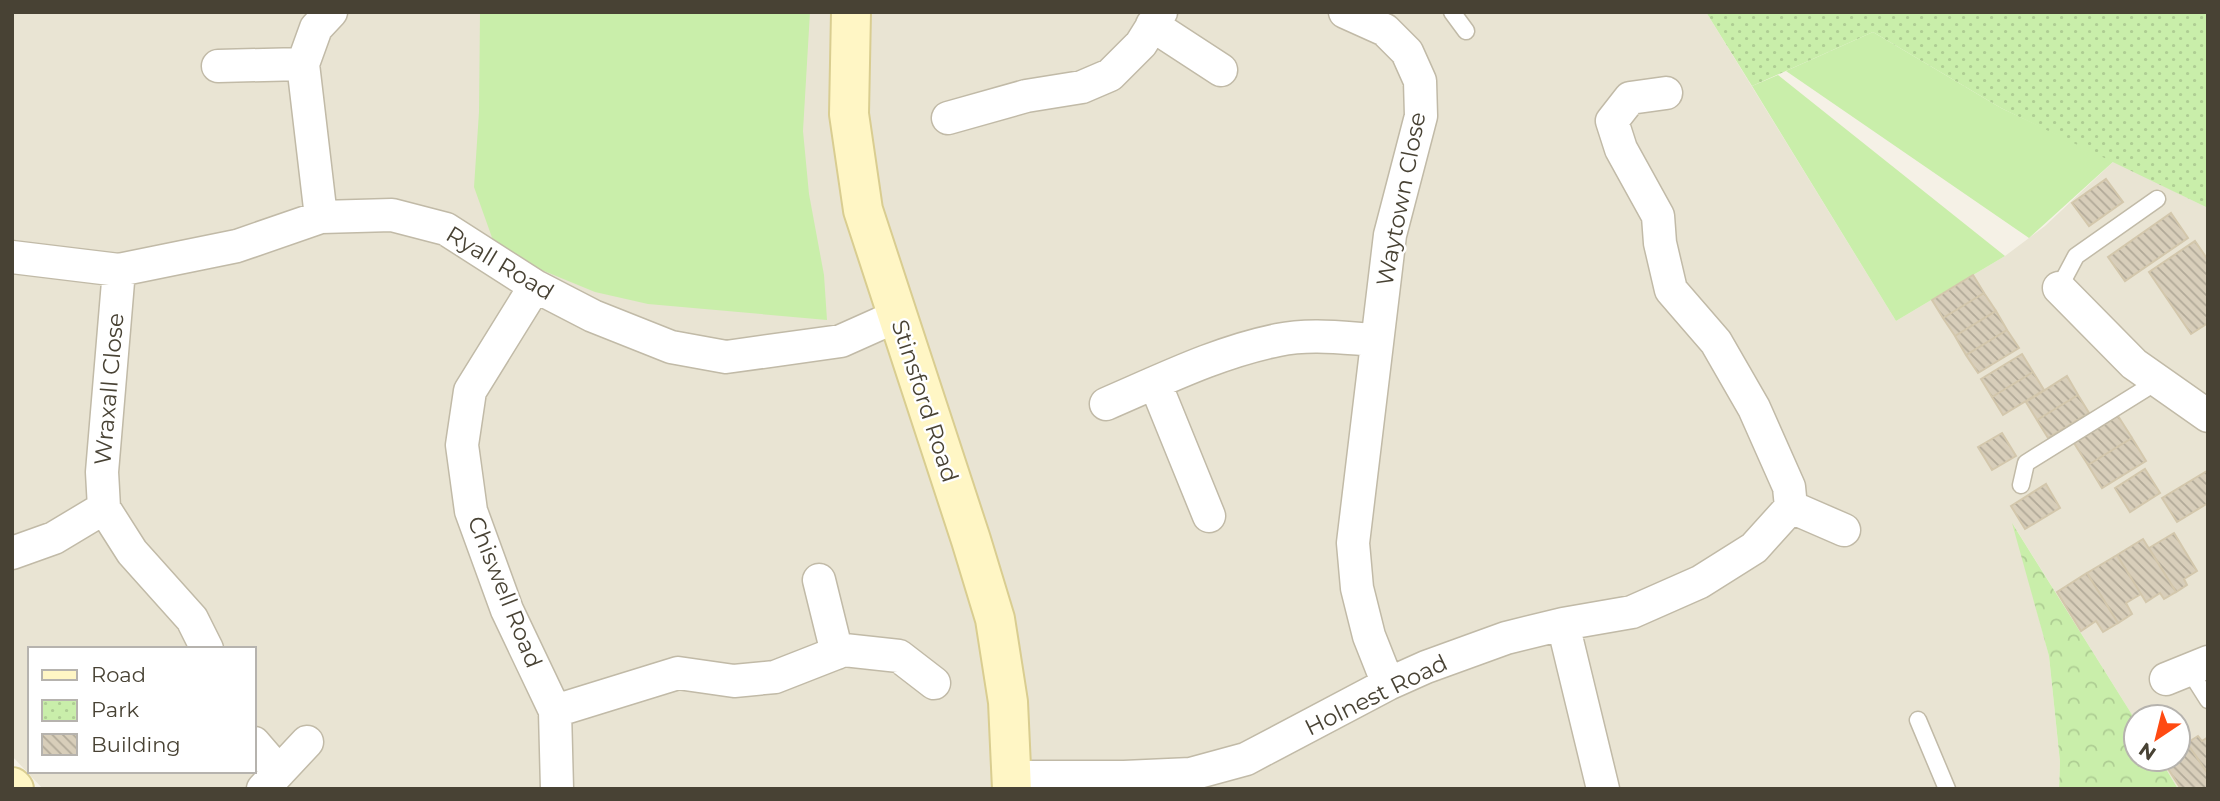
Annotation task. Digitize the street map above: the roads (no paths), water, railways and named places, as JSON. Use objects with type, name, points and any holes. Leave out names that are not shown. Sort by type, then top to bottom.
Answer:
[{"type":"street","points":[[321,218],[303,64],[316,28],[331,12]]},
{"type":"street","name":"Stinsford Road","points":[[851,12],[849,114],[863,211],[995,619],[1008,702],[1013,783]]},
{"type":"street","name":"Waytown Close","points":[[1345,12],[1385,30],[1408,52],[1420,81],[1421,116],[1390,235],[1353,543],[1357,588],[1369,636],[1388,684]]},
{"type":"street","points":[[948,118],[1026,96],[1082,87],[1110,75],[1141,44],[1157,19],[1221,70]]},
{"type":"street","points":[[218,66],[303,64]]},
{"type":"street","points":[[1666,93],[1630,98],[1612,121],[1621,149],[1658,216],[1660,243],[1671,290],[1716,342],[1754,408],[1789,487],[1791,507],[1844,530]]},
{"type":"street","name":"Ryall Road","points":[[12,257],[119,270],[237,246],[321,218],[392,215],[446,229],[535,286],[593,316],[671,346],[726,357],[841,341],[897,316]]},
{"type":"street","name":"Wraxall Close","points":[[119,270],[102,472],[104,508],[132,552],[191,619],[206,647]]},
{"type":"street","name":"Chiswell Road","points":[[535,286],[470,391],[462,445],[471,511],[507,610],[555,711],[557,789]]},
{"type":"street","points":[[2059,288],[2134,364],[2208,416]]},
{"type":"street","points":[[1106,404],[1209,360],[1280,340],[1318,337],[1376,340]]},
{"type":"street","points":[[1154,383],[1209,516]]},
{"type":"street","name":"Holnest Road","points":[[1013,783],[1191,774],[1246,759],[1388,684],[1426,667],[1506,638],[1563,624],[1632,612],[1700,582],[1754,548],[1791,507]]},
{"type":"street","points":[[12,553],[54,538],[104,508]]},
{"type":"street","points":[[819,580],[837,653]]},
{"type":"street","points":[[1563,624],[1603,789]]},
{"type":"street","points":[[555,711],[678,673],[734,681],[775,677],[844,650],[899,656],[934,682]]},
{"type":"street","points":[[256,747],[271,780],[307,742]]},
{"type":"lane","points":[[1452,12],[1466,31]]},
{"type":"lane","points":[[2059,288],[2076,256],[2157,199]]},
{"type":"lane","points":[[2021,485],[2026,463],[2158,381]]},
{"type":"lane","points":[[2188,670],[2208,700]]},
{"type":"lane","points":[[1917,720],[1947,789]]}]
